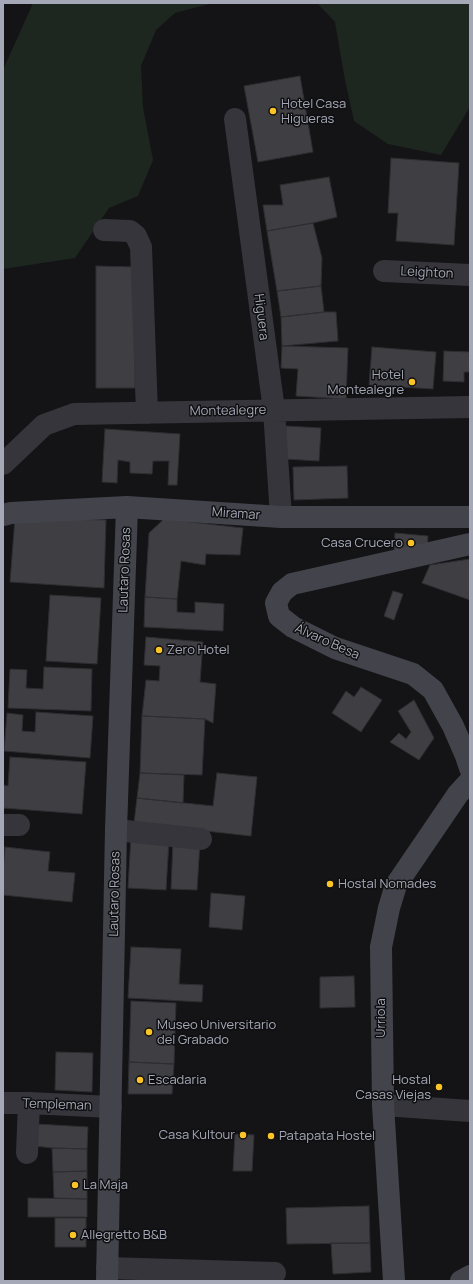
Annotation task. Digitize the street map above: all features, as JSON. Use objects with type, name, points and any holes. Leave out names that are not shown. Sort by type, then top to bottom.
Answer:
[{"type":"street","name":"Higuera","points":[[235,119],[274,410],[280,517]]},
{"type":"street","points":[[104,230],[130,231],[136,236],[141,247],[147,413]]},
{"type":"street","name":"Leighton","points":[[384,271],[470,275]]},
{"type":"street","name":"Montealegre","points":[[3,464],[44,425],[74,414],[470,407]]},
{"type":"street","name":"Miramar","points":[[3,514],[127,507],[280,517],[470,517]]},
{"type":"street","name":"Lautaro Rosas","points":[[107,1275],[116,830],[127,507]]},
{"type":"street","name":"Álvaro Besa","points":[[470,544],[292,584],[282,592],[276,603],[279,616],[293,628],[335,648],[413,674],[433,690],[453,726],[470,768]]},
{"type":"street","name":"Urriola","points":[[394,1281],[383,1104],[381,947],[389,908],[396,885],[458,794],[470,781]]},
{"type":"street","points":[[116,830],[201,839]]},
{"type":"street","name":"Templeman","points":[[3,1103],[111,1107]]},
{"type":"street","points":[[27,1153],[29,1103]]},
{"type":"street","points":[[383,1104],[470,1111]]},
{"type":"street","points":[[107,1275],[275,1273]]},
{"type":"street","points":[[461,1281],[470,1276]]},
{"type":"shaded area","points":[[33,3],[213,3],[175,13],[156,30],[141,66],[143,107],[153,160],[138,196],[109,208],[75,258],[3,269],[3,70]]},
{"type":"shaded area","points":[[317,3],[470,3],[470,107],[441,155],[388,144],[354,121],[335,22]]},
{"type":"building","points":[[300,76],[313,152],[258,162],[244,86]]},
{"type":"building","points":[[391,158],[459,163],[454,245],[396,241],[398,213],[388,213]]},
{"type":"building","points":[[329,177],[337,217],[267,231],[263,205],[283,205],[280,185]]},
{"type":"building","points":[[313,223],[322,258],[321,286],[277,291],[267,231]]},
{"type":"building","points":[[96,266],[135,267],[135,388],[96,388]]},
{"type":"building","points":[[321,286],[324,312],[281,317],[277,291]]},
{"type":"building","points":[[336,312],[338,341],[282,346],[281,317]]},
{"type":"building","points":[[282,346],[348,348],[346,399],[296,396],[298,369],[281,368]]},
{"type":"building","points":[[372,347],[436,352],[433,389],[369,385]]},
{"type":"building","points":[[444,351],[470,352],[470,372],[464,372],[464,382],[443,381]]},
{"type":"building","points":[[286,426],[321,428],[319,461],[285,459]]},
{"type":"building","points":[[105,429],[180,434],[177,485],[168,485],[169,461],[153,461],[152,474],[130,473],[130,462],[118,460],[117,483],[102,482]]},
{"type":"building","points":[[347,466],[348,498],[294,500],[293,467]]},
{"type":"building","points":[[15,518],[106,520],[104,588],[10,582]]},
{"type":"building","points":[[164,519],[243,528],[240,555],[206,554],[205,565],[181,561],[177,599],[145,597],[149,533]]},
{"type":"building","name":"Casa Crucero","points":[[395,533],[428,536],[427,553],[394,551]]},
{"type":"building","points":[[470,559],[470,600],[422,583],[430,565]]},
{"type":"building","points":[[393,591],[403,594],[394,620],[384,616]]},
{"type":"building","points":[[50,595],[101,598],[97,664],[46,661]]},
{"type":"building","points":[[145,597],[177,599],[177,612],[195,613],[195,602],[224,604],[223,631],[144,627]]},
{"type":"building","points":[[146,637],[203,642],[200,682],[216,684],[213,723],[205,719],[142,716],[146,680],[159,681],[160,666],[144,665]]},
{"type":"building","points":[[44,667],[92,669],[91,711],[8,708],[10,669],[27,670],[26,688],[43,689]]},
{"type":"building","points":[[361,687],[382,700],[361,732],[332,713],[346,691],[354,697]]},
{"type":"building","points":[[414,700],[434,738],[419,760],[390,742],[399,733],[406,739],[411,732],[398,711]]},
{"type":"building","points":[[36,712],[93,716],[90,758],[4,751],[7,713],[23,715],[22,731],[35,732]]},
{"type":"building","points":[[142,716],[205,719],[202,775],[140,773]]},
{"type":"building","points":[[10,757],[86,762],[82,814],[3,808],[3,785],[8,786]]},
{"type":"building","points":[[140,773],[184,775],[183,803],[137,798]]},
{"type":"building","points":[[217,773],[257,777],[251,836],[134,823],[137,798],[213,806]]},
{"type":"building","points":[[131,837],[169,840],[166,890],[128,888]]},
{"type":"building","points":[[173,841],[200,842],[197,890],[171,889]]},
{"type":"building","points":[[5,847],[50,852],[48,871],[75,873],[72,902],[3,895]]},
{"type":"building","points":[[211,893],[245,896],[242,930],[209,927]]},
{"type":"building","points":[[131,947],[181,949],[179,984],[203,985],[202,1002],[128,998]]},
{"type":"building","points":[[354,976],[355,1007],[320,1008],[320,977]]},
{"type":"building","points":[[131,1001],[176,1003],[174,1064],[129,1062]]},
{"type":"building","points":[[56,1052],[93,1053],[92,1092],[55,1090]]},
{"type":"building","points":[[129,1062],[174,1064],[172,1094],[128,1094]]},
{"type":"building","points":[[36,1124],[88,1127],[87,1149],[35,1146]]},
{"type":"building","points":[[235,1134],[254,1135],[252,1171],[233,1171]]},
{"type":"building","points":[[52,1148],[87,1149],[87,1171],[53,1172]]},
{"type":"building","points":[[87,1171],[87,1199],[54,1198],[53,1172]]},
{"type":"building","points":[[28,1198],[87,1199],[87,1217],[28,1217]]},
{"type":"building","points":[[369,1206],[370,1243],[287,1244],[286,1208]]},
{"type":"building","points":[[55,1218],[86,1218],[86,1247],[55,1247]]},
{"type":"building","points":[[331,1243],[370,1243],[371,1272],[333,1274]]},
{"type":"place","name":"Hotel Casa Higueras","points":[[273,111]]},
{"type":"place","name":"Hotel Montealegre","points":[[412,382]]},
{"type":"place","name":"Casa Crucero","points":[[411,543]]},
{"type":"place","name":"Zero Hotel","points":[[159,650]]},
{"type":"place","name":"Hostal Nomades","points":[[330,884]]},
{"type":"place","name":"Museo Universitario del Grabado","points":[[149,1032]]},
{"type":"place","name":"Escadaria","points":[[140,1080]]},
{"type":"place","name":"Hostal Casas Viejas","points":[[439,1087]]},
{"type":"place","name":"Casa Kultour","points":[[243,1135]]},
{"type":"place","name":"Patapata Hostel","points":[[271,1136]]},
{"type":"place","name":"La Maja","points":[[75,1185]]},
{"type":"place","name":"Allegretto B&B","points":[[73,1235]]}]
